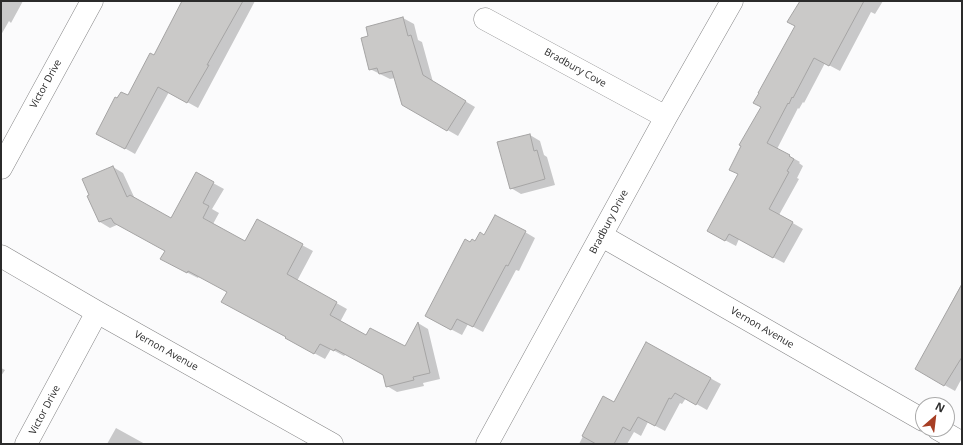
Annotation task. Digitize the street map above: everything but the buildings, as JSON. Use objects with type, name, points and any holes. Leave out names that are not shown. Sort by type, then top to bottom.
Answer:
[{"type":"street","name":"Victor Drive","points":[[1,168],[92,1]]},
{"type":"street","name":"Bradbury Drive","points":[[487,444],[666,117],[732,1]]},
{"type":"street","name":"Bradbury Cove","points":[[485,18],[666,117]]},
{"type":"street","name":"Vernon Avenue","points":[[602,236],[915,415]]},
{"type":"street","name":"Vernon Avenue","points":[[1,256],[97,312],[332,444]]},
{"type":"street","name":"Victor Drive","points":[[26,444],[97,312]]},
{"type":"street","points":[[953,437],[962,442]]}]
